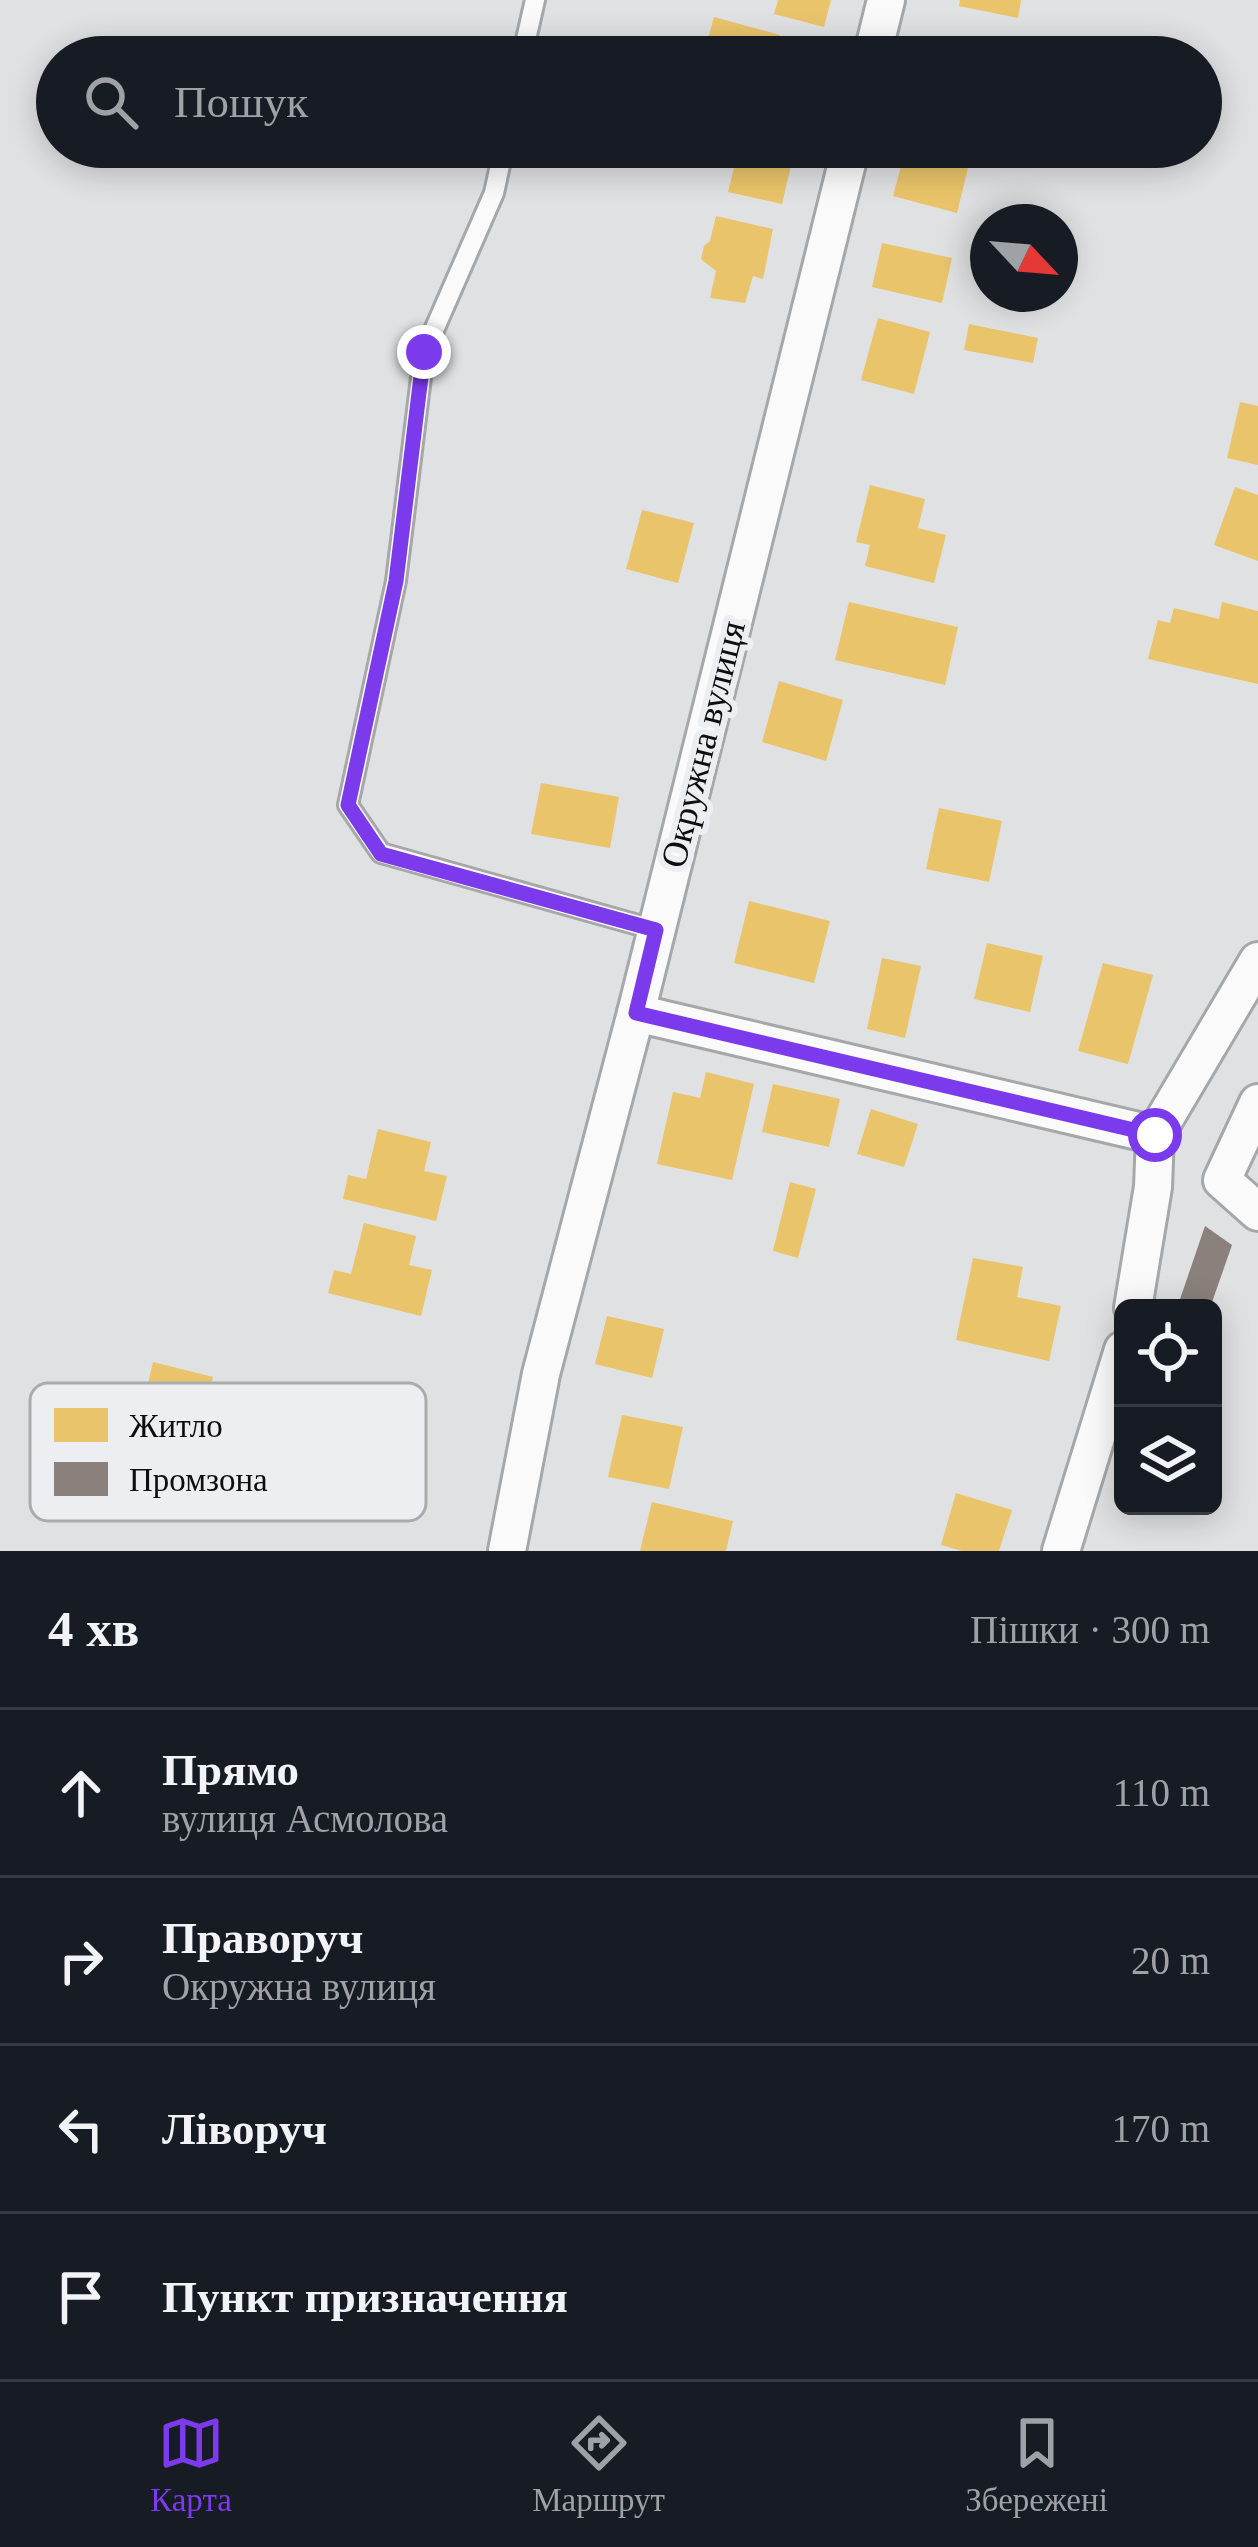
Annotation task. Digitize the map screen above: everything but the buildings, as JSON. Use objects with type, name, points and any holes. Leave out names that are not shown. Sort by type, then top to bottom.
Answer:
[{"type":"street","points":[[877,36],[886,0]]},
{"type":"street","name":"Окружна вулиця","points":[[507,1551],[541,1374],[636,1013],[845,168]]},
{"type":"street","points":[[1134,1299],[1153,1187],[1155,1135],[1258,961]]},
{"type":"street","points":[[636,1013],[1155,1135]]},
{"type":"street","points":[[1258,1103],[1222,1180],[1258,1212]]},
{"type":"street","points":[[1061,1551],[1114,1379]]},
{"type":"lane","points":[[527,36],[535,0]]},
{"type":"lane","points":[[499,168],[494,193],[424,352],[396,581],[348,805],[381,854],[656,930]]},
{"type":"route","points":[[424,352],[396,581],[348,805],[381,854],[656,930],[636,1013],[1155,1135]]}]
